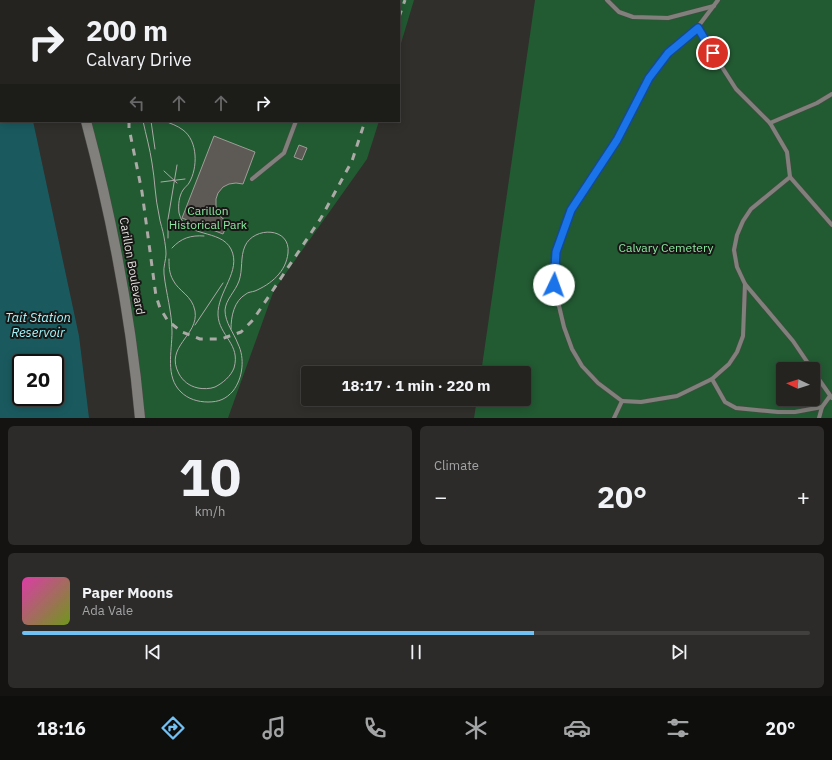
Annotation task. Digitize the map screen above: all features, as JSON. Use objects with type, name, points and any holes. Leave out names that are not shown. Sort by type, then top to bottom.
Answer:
[{"type":"street","name":"Carillon Boulevard","points":[[86,122],[107,205],[128,315],[140,418]]},
{"type":"lane","points":[[607,0],[619,12],[633,17],[668,18],[714,6]]},
{"type":"lane","points":[[718,0],[698,28],[668,53],[649,78],[617,140],[571,210],[556,252],[554,285],[564,327],[572,349],[582,366],[598,383],[622,401],[640,402],[677,396],[712,379],[729,364],[737,352],[743,336],[744,284]]},
{"type":"lane","points":[[698,28],[736,90],[770,123],[787,152],[790,178],[832,225]]},
{"type":"lane","points":[[770,123],[817,103],[832,94]]},
{"type":"lane","points":[[252,179],[284,153],[296,122]]},
{"type":"lane","points":[[790,178],[751,209],[736,234],[734,250],[737,267],[744,284],[793,341],[807,362]]},
{"type":"lane","points":[[712,379],[725,402],[736,408],[795,412],[822,407]]},
{"type":"lane","points":[[819,418],[822,407],[831,397],[820,381]]},
{"type":"lane","points":[[614,418],[622,401]]},
{"type":"green space","points":[[400,0],[414,0],[400,47]]},
{"type":"green space","name":"Calvary Cemetery","points":[[535,0],[832,0],[832,418],[474,418],[476,406],[531,406],[531,366],[482,366]]},
{"type":"green space","name":"Carillon Historical Park","points":[[86,122],[379,122],[367,159],[274,290],[228,418],[140,418],[138,393]]},
{"type":"water","name":"Tait Station Reservoir","points":[[0,122],[33,122],[79,336],[89,418],[0,418]]},
{"type":"building","points":[[214,136],[255,152],[243,184],[229,184],[223,187],[218,193],[216,206],[218,213],[228,222],[223,234],[182,218]]},
{"type":"building","points":[[299,145],[307,148],[302,160],[294,157]]},
{"type":"tram line","points":[[143,122],[153,169],[158,209],[166,248],[164,271],[172,325],[171,371],[176,386],[187,397],[197,401],[212,402],[222,400],[233,391],[241,374],[242,355],[226,319],[225,310],[227,302],[239,281],[245,246],[250,239],[256,235],[271,232],[284,238],[287,244],[287,260],[281,272],[267,285],[247,293],[242,297],[234,309],[231,329]]},
{"type":"tram line","points":[[151,122],[155,149]]},
{"type":"tram line","points":[[166,122],[183,130],[192,141],[194,148],[194,170],[192,177],[182,192],[179,201],[179,213],[183,221],[188,227],[226,242],[234,257],[231,273],[221,298],[218,315],[222,329],[235,353],[234,368],[231,374],[215,387],[204,389],[192,386],[182,379],[179,374],[176,364],[176,356],[195,320],[195,311],[191,301],[176,284],[172,277],[169,259]]},
{"type":"tram line","points":[[168,238],[168,219],[177,165]]},
{"type":"tram line","points":[[164,171],[177,183]]},
{"type":"tram line","points":[[161,182],[185,179]]},
{"type":"tram line","points":[[172,248],[186,238],[204,236]]},
{"type":"tram line","points":[[195,325],[223,283]]},
{"type":"railway","points":[[400,14],[405,0]]},
{"type":"railway","points":[[129,122],[142,192],[156,296],[160,308],[168,321],[182,332],[200,339],[221,339],[241,332],[253,320],[321,218],[352,161],[365,122]]},
{"type":"route","points":[[554,285],[556,252],[571,210],[617,140],[649,78],[668,53],[698,28],[713,53]]}]
